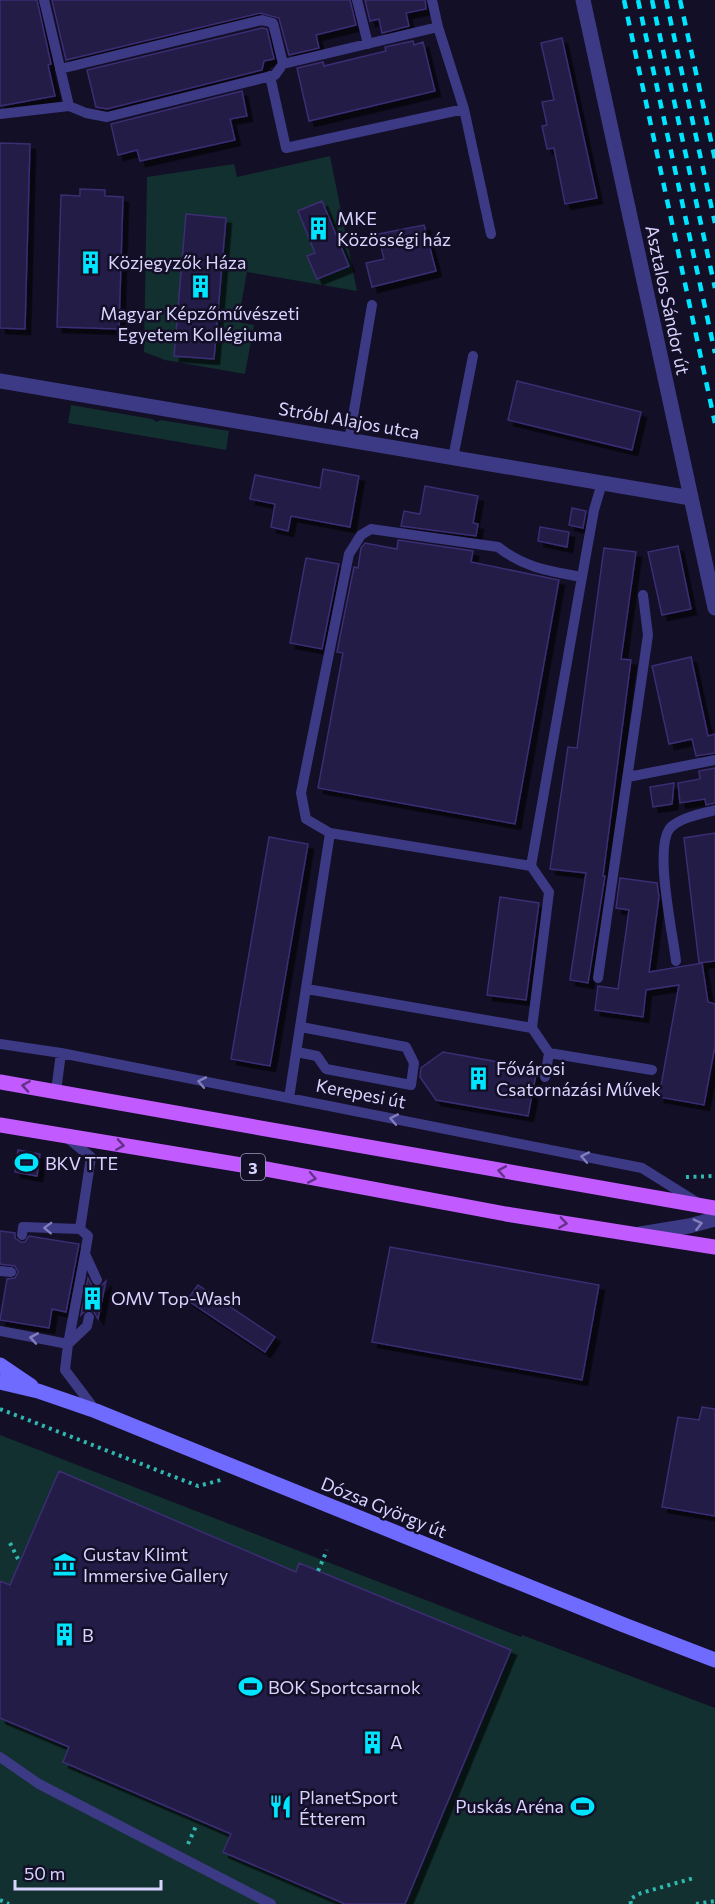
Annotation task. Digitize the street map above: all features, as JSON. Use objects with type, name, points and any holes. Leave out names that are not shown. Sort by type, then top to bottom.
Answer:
[{"type":"main road","name":"Kerepesi út","points":[[0,1082],[710,1207]]},
{"type":"main road","name":"3","points":[[0,1125],[267,1169],[506,1214],[715,1248]]},
{"type":"main road","points":[[0,1137],[18,1128]]},
{"type":"main road","name":"Dózsa György út","points":[[0,1365],[38,1391]]},
{"type":"main road","name":"Dózsa György út","points":[[0,1382],[38,1391],[96,1411],[715,1660]]},
{"type":"street","name":"Asztalos Sándor út","points":[[583,0],[715,608]]},
{"type":"street","name":"Stróbl Alajos utca","points":[[0,381],[691,498]]},
{"type":"street","points":[[640,1234],[715,1219]]},
{"type":"lane","points":[[44,0],[69,106]]},
{"type":"lane","points":[[357,0],[368,44]]},
{"type":"lane","points":[[432,0],[438,27],[464,109],[491,234]]},
{"type":"lane","points":[[60,69],[262,20],[273,23],[284,64]]},
{"type":"lane","points":[[0,114],[69,106],[86,113],[107,117],[275,75],[284,64],[438,27]]},
{"type":"lane","points":[[270,76],[286,148],[464,109]]},
{"type":"lane","points":[[349,440],[372,305]]},
{"type":"lane","points":[[453,458],[473,356]]},
{"type":"lane","points":[[545,1077],[549,1053],[532,1028],[549,892],[531,866],[594,510],[602,483]]},
{"type":"lane","points":[[531,866],[330,833],[306,819],[301,793],[349,554],[361,535],[371,529],[498,547],[515,560],[537,569],[582,577]]},
{"type":"lane","points":[[598,978],[648,635],[643,595]]},
{"type":"lane","points":[[628,777],[715,760]]},
{"type":"lane","points":[[676,961],[662,859],[664,842],[670,828],[681,821],[715,810]]},
{"type":"lane","points":[[289,1098],[330,833]]},
{"type":"lane","points":[[307,989],[532,1028]]},
{"type":"lane","points":[[297,1052],[317,1056],[326,1069],[411,1085],[414,1063],[406,1047],[301,1027]]},
{"type":"lane","name":"Kerepesi út","points":[[0,1044],[61,1053],[642,1168],[710,1207]]},
{"type":"lane","points":[[56,1091],[61,1053]]},
{"type":"lane","points":[[549,1053],[652,1070]]},
{"type":"lane","points":[[64,1136],[91,1157],[80,1229]]},
{"type":"lane","points":[[22,1235],[24,1227],[80,1229],[88,1236],[65,1370],[96,1411]]},
{"type":"lane","points":[[85,1254],[97,1280]]},
{"type":"lane","points":[[68,1344],[87,1326],[89,1317]]},
{"type":"lane","points":[[0,1331],[68,1344]]},
{"type":"lane","points":[[0,1757],[39,1784],[271,1904]]},
{"type":"path","points":[[0,1408],[198,1486],[248,1473]]},
{"type":"path","points":[[10,1543],[18,1559]]},
{"type":"path","points":[[318,1571],[327,1550]]},
{"type":"path","points":[[182,1858],[196,1826]]},
{"type":"path","points":[[631,1904],[630,1899],[641,1893],[694,1878]]},
{"type":"path","points":[[0,1900],[9,1904]]},
{"type":"path","points":[[696,1904],[715,1901]]},
{"type":"green space","points":[[330,156],[357,291],[247,272],[238,322],[254,325],[245,374],[165,360],[144,352],[147,177],[234,164],[237,177]]},
{"type":"green space","points":[[71,405],[152,419],[157,422],[160,420],[229,431],[226,450],[68,423]]},
{"type":"green space","points":[[0,1435],[521,1637],[522,1635],[715,1708],[715,1904],[0,1904]]},
{"type":"building","points":[[0,0],[37,0],[51,64],[48,65],[55,96],[0,106]]},
{"type":"building","points":[[52,0],[350,0],[356,25],[316,35],[319,48],[289,55],[279,18],[260,13],[66,60]]},
{"type":"building","points":[[365,0],[425,0],[426,9],[406,13],[409,26],[382,33],[379,19],[370,21]]},
{"type":"building","points":[[262,28],[267,29],[274,59],[264,61],[262,70],[107,109],[96,107],[87,70]]},
{"type":"building","points":[[562,38],[597,198],[565,204],[554,148],[547,149],[542,126],[547,125],[542,102],[554,100],[541,43]]},
{"type":"building","points":[[413,41],[414,45],[423,42],[435,91],[309,121],[297,68],[323,62],[324,66],[386,51],[385,47]]},
{"type":"building","points":[[242,91],[247,116],[230,119],[235,140],[140,161],[137,150],[118,155],[111,124]]},
{"type":"building","points":[[0,143],[30,144],[25,329],[0,328]]},
{"type":"building","name":"Közjegyzők Háza","points":[[80,189],[105,190],[105,196],[123,197],[119,329],[57,327],[61,195],[80,196]]},
{"type":"building","name":"MKE Közösségi ház","points":[[322,201],[349,266],[317,279],[307,256],[315,253],[298,211]]},
{"type":"building","name":"Magyar Képzőművészeti Egyetem Kollégiuma","points":[[186,214],[226,218],[214,359],[174,356]]},
{"type":"building","points":[[424,225],[436,271],[372,287],[366,263],[384,259],[378,234]]},
{"type":"building","points":[[517,381],[641,412],[632,450],[508,420]]},
{"type":"building","points":[[323,469],[359,476],[350,527],[291,516],[288,531],[271,527],[275,504],[250,499],[255,475],[320,488]]},
{"type":"building","points":[[425,486],[478,496],[473,523],[478,524],[476,536],[401,526],[404,511],[420,514]]},
{"type":"building","points":[[572,508],[586,511],[583,528],[569,525]]},
{"type":"building","points":[[540,527],[569,532],[567,547],[538,541]]},
{"type":"building","points":[[398,540],[473,551],[471,562],[559,580],[515,824],[318,788],[343,653],[337,652],[354,567],[358,568],[361,548],[365,543],[397,549]]},
{"type":"building","points":[[678,546],[691,609],[662,615],[648,552]]},
{"type":"building","points":[[604,548],[636,552],[621,659],[631,660],[603,876],[605,876],[588,983],[570,980],[586,873],[550,869],[568,747],[577,748]]},
{"type":"building","points":[[306,558],[339,564],[322,649],[290,643]]},
{"type":"building","points":[[691,657],[708,736],[715,734],[715,753],[696,756],[692,739],[669,744],[652,666]]},
{"type":"building","points":[[715,768],[715,803],[706,805],[705,799],[680,803],[678,783],[700,779],[699,771]]},
{"type":"building","points":[[674,783],[672,804],[653,807],[650,787]]},
{"type":"building","points":[[715,833],[715,961],[699,963],[684,838]]},
{"type":"building","points":[[269,837],[308,844],[270,1066],[231,1059]]},
{"type":"building","points":[[620,878],[657,883],[659,897],[649,972],[702,963],[708,1002],[715,1004],[715,1046],[704,1105],[659,1097],[679,985],[646,990],[643,1017],[595,1010],[598,986],[618,989],[629,910],[616,908]]},
{"type":"building","points":[[500,897],[539,903],[526,1000],[487,995]]},
{"type":"building","name":"Fővárosi Csatornázási Művek","points":[[443,1052],[537,1069],[528,1116],[436,1100],[420,1077],[421,1068]]},
{"type":"building","name":"BKV TTE","points":[[18,1150],[40,1154],[37,1176],[15,1172]]},
{"type":"building","points":[[0,1231],[15,1233],[15,1238],[21,1242],[25,1242],[29,1236],[79,1244],[66,1312],[52,1309],[49,1328],[0,1320],[7,1279],[15,1278],[18,1272],[15,1266],[0,1264]]},
{"type":"building","points":[[390,1247],[599,1285],[582,1380],[372,1342]]},
{"type":"building","name":"OMV Top-Wash","points":[[88,1278],[92,1286],[96,1287],[106,1281],[98,1319],[90,1310],[86,1310],[81,1315]]},
{"type":"building","points":[[198,1285],[275,1337],[265,1352],[187,1300]]},
{"type":"building","points":[[702,1407],[715,1409],[715,1516],[662,1507],[678,1417],[699,1420]]},
{"type":"building","name":"BOK Sportcsarnok","points":[[59,1471],[296,1572],[299,1563],[511,1650],[405,1904],[345,1904],[223,1852],[231,1834],[63,1762],[69,1747],[0,1718],[0,1581],[10,1585]]},
{"type":"railway","points":[[624,0],[715,423]]},
{"type":"railway","points":[[638,0],[715,353]]},
{"type":"railway","points":[[652,0],[715,288]]},
{"type":"railway","points":[[666,0],[715,223]]},
{"type":"railway","points":[[680,0],[715,159]]},
{"type":"place","name":"MKE Közösségi ház","points":[[319,228]]},
{"type":"place","name":"Közjegyzők Háza","points":[[90,262]]},
{"type":"place","name":"Magyar Képzőművészeti Egyetem Kollégiuma","points":[[200,287]]},
{"type":"place","name":"Fővárosi Csatornázási Művek","points":[[478,1078]]},
{"type":"place","name":"BKV TTE","points":[[27,1163]]},
{"type":"place","name":"OMV Top-Wash","points":[[93,1298]]},
{"type":"place","name":"Gustav Klimt Immersive Gallery","points":[[65,1564]]},
{"type":"place","name":"B","points":[[64,1635]]},
{"type":"place","name":"BOK Sportcsarnok","points":[[250,1687]]},
{"type":"place","name":"A","points":[[372,1742]]},
{"type":"place","name":"Puskás Aréna","points":[[582,1806]]},
{"type":"place","name":"PlanetSport Étterem","points":[[281,1807]]}]
